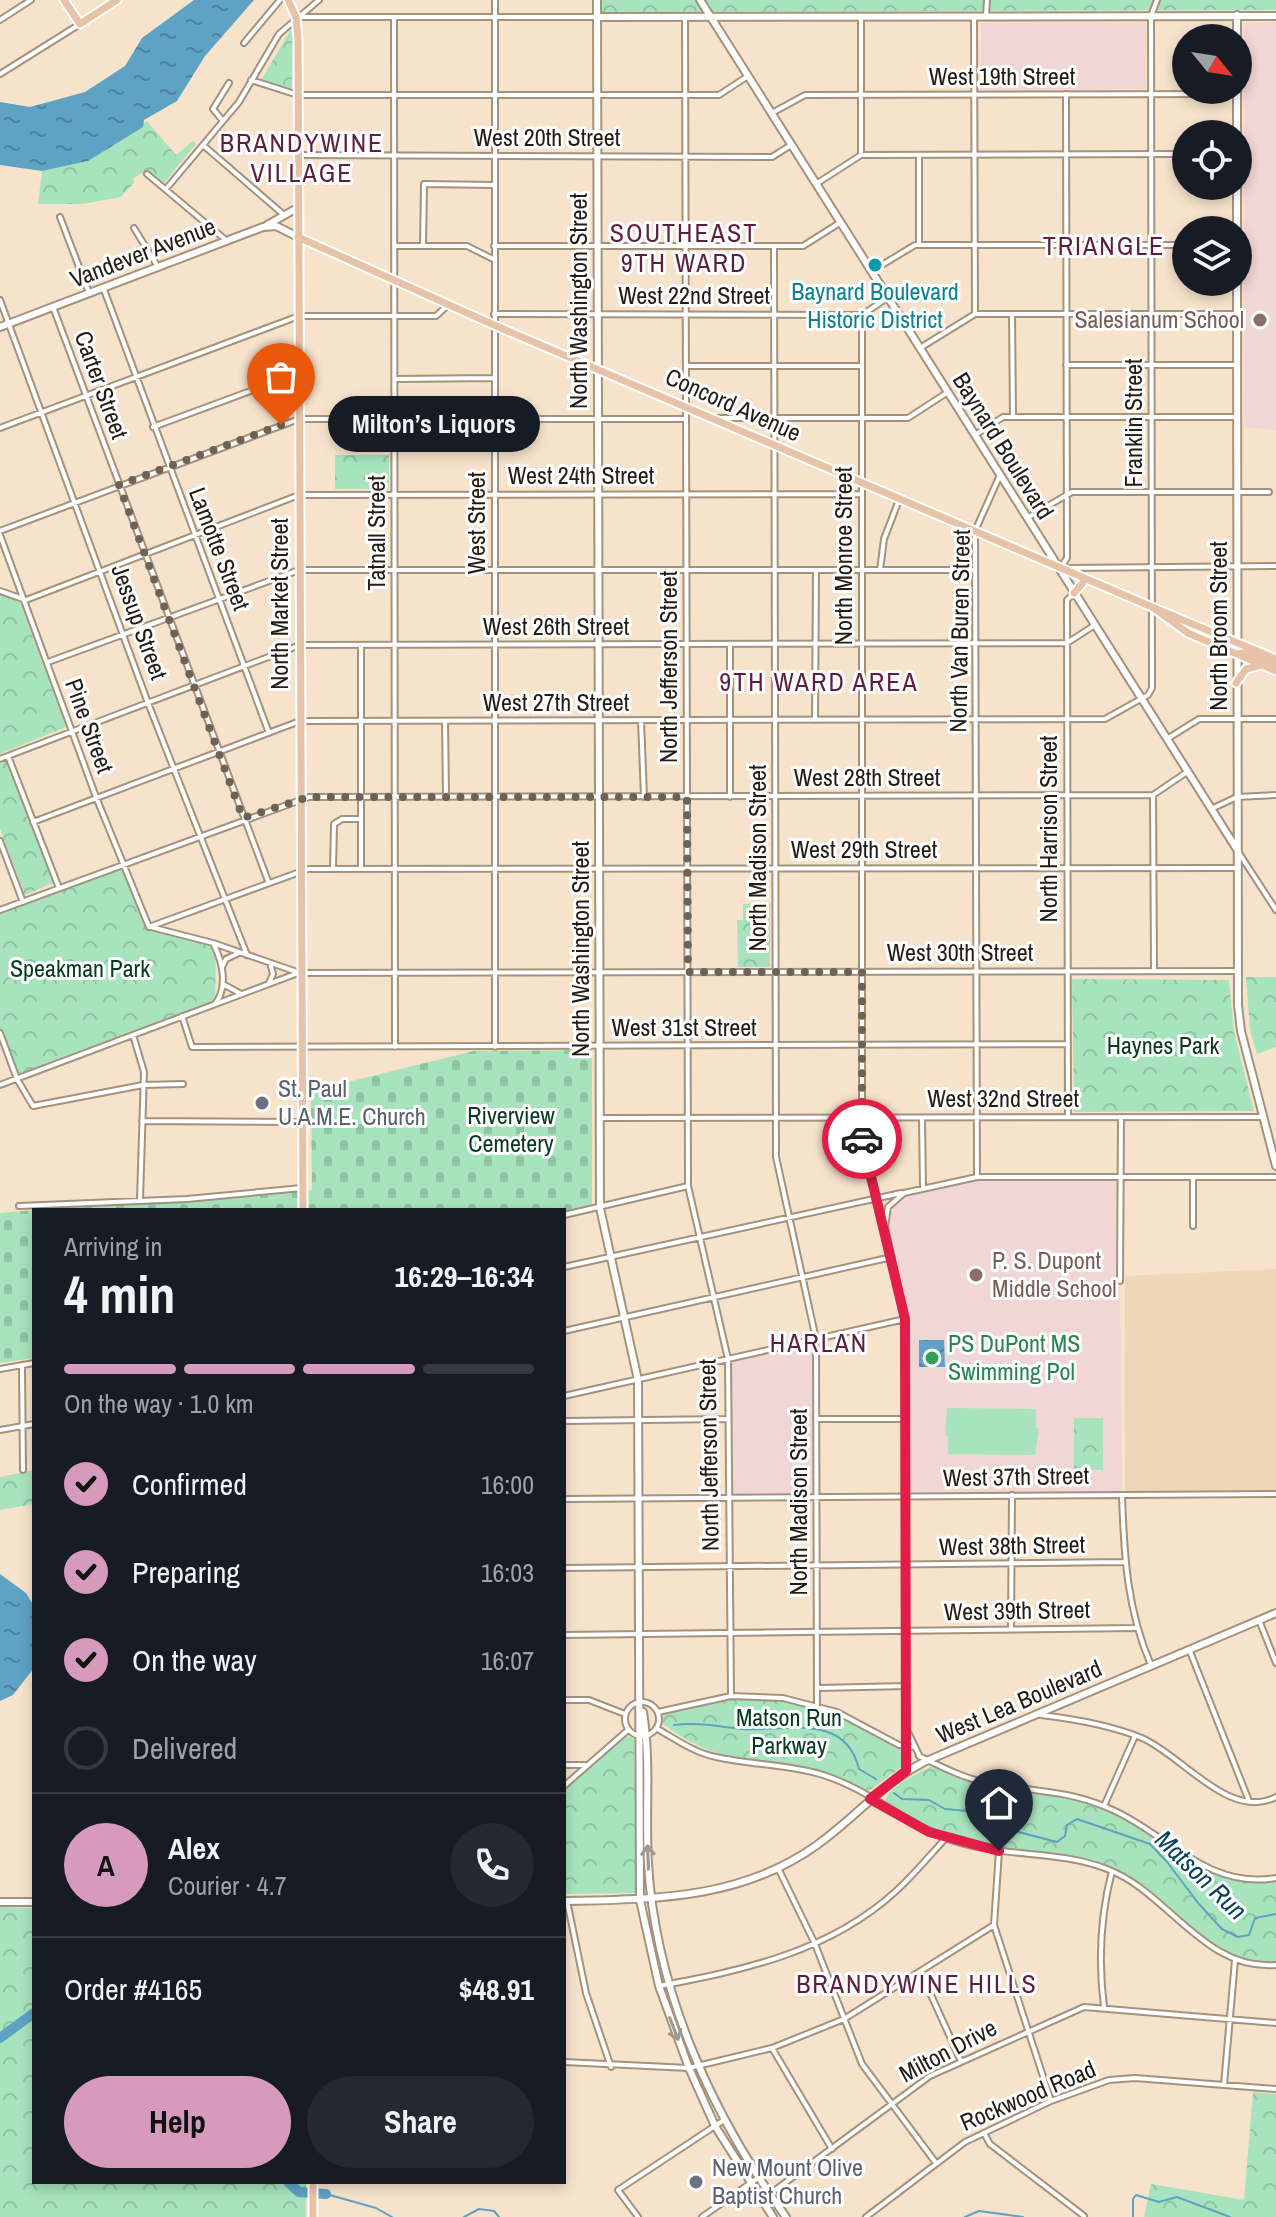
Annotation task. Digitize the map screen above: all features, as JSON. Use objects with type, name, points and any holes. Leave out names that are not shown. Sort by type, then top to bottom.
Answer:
[{"type":"main road","points":[[64,0],[80,24],[117,0]]},
{"type":"main road","name":"North Market Street","points":[[288,0],[296,17],[299,155],[303,1208]]},
{"type":"main road","name":"Concord Avenue","points":[[298,237],[494,325],[1238,641],[1276,665]]},
{"type":"main road","points":[[1074,593],[1086,579]]},
{"type":"main road","name":"Concord Avenue","points":[[1152,607],[1188,633],[1262,665],[1276,665]]},
{"type":"main road","points":[[1237,654],[1249,652],[1276,665]]},
{"type":"main road","points":[[1236,683],[1246,669],[1262,665]]},
{"type":"main road","points":[[313,2184],[313,2217]]},
{"type":"street","points":[[0,20],[31,0]]},
{"type":"street","points":[[244,43],[280,0]]},
{"type":"street","points":[[166,189],[223,121],[269,47],[296,17],[319,0]]},
{"type":"street","name":"West Street","points":[[495,0],[495,1047]]},
{"type":"street","name":"North Washington Street","points":[[597,0],[600,1208],[638,1380],[639,1634],[647,1735],[648,1865],[669,1984],[699,2065],[724,2120],[758,2178],[786,2217]]},
{"type":"street","name":"Baynard Boulevard","points":[[700,0],[1276,910]]},
{"type":"street","points":[[986,16],[987,0]]},
{"type":"street","name":"Franklin Street","points":[[1142,699],[1152,688],[1151,16],[1157,0]]},
{"type":"street","points":[[1237,15],[1237,24]]},
{"type":"street","points":[[861,16],[861,155]]},
{"type":"street","points":[[974,16],[975,314]]},
{"type":"street","points":[[296,17],[1276,16]]},
{"type":"street","name":"North Jefferson Street","points":[[685,17],[688,1186],[728,1359],[731,1696]]},
{"type":"street","name":"Tatnall Street","points":[[394,19],[395,1047]]},
{"type":"street","points":[[0,74],[80,24]]},
{"type":"street","points":[[251,80],[298,95],[597,96],[719,95],[748,76]]},
{"type":"street","points":[[223,121],[213,109],[229,83]]},
{"type":"street","points":[[1060,568],[1067,558],[1066,94]]},
{"type":"street","name":"West 19th Street","points":[[772,114],[805,95],[1172,94]]},
{"type":"street","points":[[203,145],[286,216]]},
{"type":"street","name":"West 20th Street","points":[[299,155],[772,157],[791,145]]},
{"type":"street","points":[[816,184],[861,155],[1172,154]]},
{"type":"street","points":[[919,155],[919,245]]},
{"type":"street","points":[[147,174],[227,241]]},
{"type":"street","points":[[423,245],[424,184],[494,185]]},
{"type":"street","name":"Vandever Avenue","points":[[0,327],[263,227],[299,207]]},
{"type":"street","points":[[60,217],[89,293]]},
{"type":"street","points":[[494,246],[803,246],[841,222]]},
{"type":"street","points":[[263,227],[276,226],[298,237]]},
{"type":"street","points":[[134,228],[158,267]]},
{"type":"street","points":[[871,271],[919,245],[1172,245]]},
{"type":"street","points":[[395,246],[467,246],[494,259]]},
{"type":"street","name":"North Madison Street","points":[[774,246],[777,1165],[816,1339],[817,1706]]},
{"type":"street","points":[[82,274],[147,249]]},
{"type":"street","name":"Lamotte Street","points":[[103,287],[269,733]]},
{"type":"street","name":"North Broom Street","points":[[1237,296],[1237,971],[1240,1025],[1276,1166]]},
{"type":"street","points":[[862,315],[888,298]]},
{"type":"street","name":"Jessup Street","points":[[0,300],[148,703],[227,898],[244,954]]},
{"type":"street","points":[[0,428],[299,316],[436,316],[448,305]]},
{"type":"street","name":"Carter Street","points":[[53,307],[268,881]]},
{"type":"street","name":"West 22nd Street","points":[[494,314],[862,315]]},
{"type":"street","points":[[920,348],[975,314],[1237,314]]},
{"type":"street","points":[[1012,314],[1013,417]]},
{"type":"street","name":"North Monroe Street","points":[[862,315],[862,1146],[885,1227],[905,1319],[908,1732]]},
{"type":"street","points":[[1066,365],[1237,365]]},
{"type":"street","points":[[686,366],[862,366]]},
{"type":"street","points":[[153,427],[299,373]]},
{"type":"street","points":[[395,379],[494,378]]},
{"type":"street","points":[[713,418],[908,418],[948,392]]},
{"type":"street","points":[[975,435],[1001,418],[1013,417],[1237,417]]},
{"type":"street","points":[[0,533],[119,485],[299,419],[686,419]]},
{"type":"street","name":"North Van Buren Street","points":[[977,1177],[975,531],[1000,475]]},
{"type":"street","points":[[1027,518],[1067,493],[1269,492]]},
{"type":"street","name":"West 24th Street","points":[[26,600],[299,495],[862,494]]},
{"type":"street","points":[[880,570],[884,539],[900,498]]},
{"type":"street","name":"Pine Street","points":[[0,533],[96,797],[149,927]]},
{"type":"street","points":[[1060,568],[1276,566]]},
{"type":"street","points":[[48,662],[299,570],[975,570]]},
{"type":"street","points":[[815,720],[816,570]]},
{"type":"street","points":[[0,591],[26,600]]},
{"type":"street","name":"North Harrison Street","points":[[1068,1117],[1067,600],[1074,593]]},
{"type":"street","points":[[1067,643],[1096,625]]},
{"type":"street","name":"West 26th Street","points":[[300,645],[1067,643]]},
{"type":"street","points":[[730,644],[730,797]]},
{"type":"street","points":[[0,759],[300,645]]},
{"type":"street","points":[[361,645],[361,869]]},
{"type":"street","name":"West 27th Street","points":[[300,721],[1112,718],[1142,699]]},
{"type":"street","points":[[1167,739],[1199,719],[1276,719]]},
{"type":"street","points":[[641,720],[644,797]]},
{"type":"street","points":[[33,822],[300,721]]},
{"type":"street","points":[[445,721],[446,796]]},
{"type":"street","points":[[8,756],[59,888]]},
{"type":"street","points":[[1154,971],[1153,795],[1187,772]]},
{"type":"street","name":"West 28th Street","points":[[0,910],[300,798],[1153,795]]},
{"type":"street","points":[[1211,809],[1237,797],[1276,795]]},
{"type":"street","points":[[333,869],[334,824],[342,819],[361,819]]},
{"type":"street","points":[[0,841],[23,902]]},
{"type":"street","name":"West 29th Street","points":[[149,927],[300,870],[1237,868]]},
{"type":"street","points":[[149,927],[213,943],[300,973]]},
{"type":"street","points":[[213,943],[223,984],[215,1005]]},
{"type":"street","points":[[221,969],[226,959],[244,954]]},
{"type":"street","points":[[269,962],[273,970],[269,983]]},
{"type":"street","name":"West 30th Street","points":[[300,973],[1237,971]]},
{"type":"street","points":[[0,1085],[300,973]]},
{"type":"street","points":[[223,984],[242,994]]},
{"type":"street","name":"West 31st Street","points":[[182,1016],[192,1047],[1068,1044]]},
{"type":"street","points":[[0,1033],[17,1079],[33,1106],[143,1085],[183,1084]]},
{"type":"street","points":[[133,1035],[142,1059],[140,1200]]},
{"type":"street","points":[[1120,1281],[1121,1117]]},
{"type":"street","name":"West 32nd Street","points":[[599,1118],[1264,1117]]},
{"type":"street","points":[[922,1118],[923,1188]]},
{"type":"street","points":[[142,1121],[302,1122]]},
{"type":"street","points":[[566,1267],[977,1177],[1276,1177]]},
{"type":"street","points":[[1193,1177],[1193,1226]]},
{"type":"street","points":[[566,1215],[688,1186]]},
{"type":"street","points":[[19,1206],[302,1188]]},
{"type":"street","name":"North Monroe Street","points":[[885,1227],[885,1213],[891,1202],[904,1193]]},
{"type":"street","points":[[566,1331],[892,1257]]},
{"type":"street","points":[[566,1396],[905,1319]]},
{"type":"street","points":[[0,1369],[32,1363]]},
{"type":"street","points":[[22,1365],[23,1470]]},
{"type":"street","points":[[566,1421],[728,1419]]},
{"type":"street","points":[[816,1419],[906,1419]]},
{"type":"street","points":[[0,1430],[32,1424]]},
{"type":"street","name":"West 37th Street","points":[[566,1499],[1276,1494]]},
{"type":"street","points":[[1011,1629],[1012,1495]]},
{"type":"street","points":[[1122,1496],[1125,1562],[1135,1628],[1151,1666]]},
{"type":"street","name":"West 38th Street","points":[[566,1568],[1125,1562]]},
{"type":"street","name":"West Lea Boulevard","points":[[566,1901],[652,1900],[719,1890],[778,1868],[819,1844],[870,1799],[923,1759],[1276,1613]]},
{"type":"street","points":[[1259,1620],[1276,1663]]},
{"type":"street","name":"West 39th Street","points":[[566,1635],[1135,1628]]},
{"type":"street","points":[[1189,1649],[1249,1801]]},
{"type":"street","points":[[818,1688],[907,1686]]},
{"type":"street","points":[[658,1712],[731,1696],[783,1698],[817,1706],[915,1747]]},
{"type":"street","points":[[566,1700],[589,1700],[625,1714]]},
{"type":"street","points":[[642,1702],[651,1704],[658,1712],[656,1728],[647,1735],[637,1735],[628,1730],[625,1714],[631,1705],[642,1702]]},
{"type":"street","name":"North Washington Street","points":[[642,1702],[637,1735],[640,1900],[659,1986],[689,2068],[715,2126],[749,2184],[773,2217]]},
{"type":"street","points":[[1034,1714],[1112,1727],[1135,1736],[1233,1799],[1265,1803],[1276,1797]]},
{"type":"street","points":[[656,1728],[713,1757],[822,1774],[918,1827],[946,1838],[999,1851],[1074,1858],[1112,1871],[1140,1885],[1206,1943],[1235,1960],[1276,1965]]},
{"type":"street","points":[[566,1784],[628,1730]]},
{"type":"street","points":[[906,1771],[908,1732]]},
{"type":"street","points":[[908,1732],[923,1759],[983,1782],[1075,1794],[1104,1806],[1212,1871],[1245,1879],[1276,1878]]},
{"type":"street","points":[[1104,1806],[1135,1736]]},
{"type":"street","points":[[566,1765],[585,1765]]},
{"type":"street","points":[[659,1986],[764,1965],[815,1944],[894,1893],[946,1838]]},
{"type":"street","points":[[999,1851],[994,1925],[1051,2101]]},
{"type":"street","points":[[778,1868],[815,1944],[862,2064],[936,2163]]},
{"type":"street","points":[[1104,2007],[1099,1970],[1103,1908],[1112,1871]]},
{"type":"street","points":[[566,1901],[586,1993],[611,2067]]},
{"type":"street","points":[[0,1902],[32,1902]]},
{"type":"street","points":[[566,2062],[611,2067],[689,2068],[772,2048],[844,2019],[994,1925]]},
{"type":"street","points":[[1224,2085],[1235,1960]]},
{"type":"street","points":[[921,1973],[961,2061]]},
{"type":"street","name":"Milton Drive","points":[[761,2200],[930,2076],[1084,2007],[1276,2023]]},
{"type":"street","points":[[772,2048],[832,2149]]},
{"type":"street","name":"Rockwood Road","points":[[866,2217],[936,2163],[984,2133],[1051,2101],[1118,2079],[1276,2089]]},
{"type":"street","points":[[638,2217],[618,2190],[724,2120]]},
{"type":"street","points":[[984,2133],[990,2144],[1084,2216]]},
{"type":"street","points":[[702,2217],[758,2178]]},
{"type":"shaded area","name":"Salesianum School","points":[[1276,22],[1276,430],[1244,427],[1244,296],[1252,296],[1252,216],[1244,216],[1244,200],[1252,200],[1252,120],[1244,120],[1244,104],[1252,104],[1252,24],[1244,23]]},
{"type":"shaded area","points":[[981,23],[1146,23],[1146,89],[981,90]]},
{"type":"shaded area","name":"P. S. Dupont Middle School","points":[[977,1177],[1119,1177],[1122,1496],[906,1496],[905,1319],[886,1230],[891,1202],[900,1195]]},
{"type":"shaded area","points":[[1276,1269],[1276,1490],[1125,1495],[1125,1276]]},
{"type":"shaded area","points":[[816,1339],[817,1496],[729,1497],[728,1359]]},
{"type":"green space","points":[[601,0],[1276,0],[1276,10],[602,12]]},
{"type":"green space","points":[[290,31],[293,32],[292,92],[261,80]]},
{"type":"green space","points":[[147,121],[176,155],[193,141],[196,144],[164,183],[148,170],[133,178],[134,183],[121,197],[83,204],[38,204],[42,171],[88,161]]},
{"type":"green space","points":[[335,455],[389,455],[389,489],[335,489]]},
{"type":"green space","points":[[0,595],[20,602],[66,727],[0,754]]},
{"type":"green space","points":[[7,761],[53,883],[25,895],[0,829],[0,764]]},
{"type":"green space","name":"Speakman Park","points":[[123,863],[149,927],[216,948],[215,1005],[17,1079],[0,1033],[0,909]]},
{"type":"green space","points":[[770,903],[770,967],[738,967],[737,920],[743,920],[743,904]]},
{"type":"green space","name":"Haynes Park","points":[[1246,977],[1276,977],[1276,1047],[1257,1054],[1250,1030]]},
{"type":"green space","name":"Haynes Park","points":[[1072,979],[1229,980],[1234,1032],[1254,1111],[1074,1112]]},
{"type":"green space","name":"Riverview Cemetery","points":[[592,1050],[592,1205],[566,1211],[566,1208],[65,1208],[312,1190],[311,1091],[474,1051]]},
{"type":"green space","points":[[32,1210],[32,1358],[0,1363],[0,1213]]},
{"type":"green space","points":[[947,1408],[1036,1409],[1036,1428],[1039,1428],[1035,1455],[948,1454],[948,1436],[945,1436]]},
{"type":"green space","points":[[1074,1418],[1103,1418],[1103,1470],[1074,1470]]},
{"type":"green space","points":[[32,1470],[32,1504],[0,1510],[0,1477]]},
{"type":"green space","name":"Matson Run Parkway","points":[[770,1697],[833,1710],[899,1745],[903,1766],[869,1791],[814,1771],[711,1751],[663,1724],[663,1716],[671,1711],[731,1698]]},
{"type":"green space","points":[[628,1736],[634,1739],[637,1893],[566,1894],[566,1787],[591,1763]]},
{"type":"green space","name":"Matson Run Parkway","points":[[932,1766],[999,1785],[1076,1795],[1104,1805],[1193,1860],[1216,1870],[1244,1877],[1276,1878],[1276,1962],[1254,1964],[1235,1960],[1216,1950],[1150,1892],[1111,1871],[1069,1860],[988,1849],[955,1841],[883,1806],[896,1787]]},
{"type":"green space","points":[[0,1907],[32,1908],[32,2184],[306,2184],[306,2217],[0,2217]]},
{"type":"green space","points":[[1253,2092],[1276,2094],[1276,2217],[1144,2217],[1151,2184],[1244,2200]]},
{"type":"water","points":[[194,0],[254,0],[205,56],[177,101],[144,120],[143,127],[88,161],[42,171],[0,165],[0,102],[30,107],[85,92],[125,66],[142,38]]},
{"type":"water","name":"PS DuPont MS Swimming Pol","points":[[919,1340],[944,1340],[945,1367],[919,1367]]},
{"type":"water","points":[[0,1574],[26,1593],[32,1603],[32,1671],[13,1695],[0,1701]]},
{"type":"waterway","name":"Matson Run","points":[[674,1725],[700,1724],[742,1729],[811,1728],[827,1732],[841,1739],[852,1751],[859,1769],[876,1779]]},
{"type":"waterway","name":"Matson Run","points":[[894,1793],[902,1799],[929,1800],[945,1809],[968,1811],[978,1829],[999,1827],[1057,1842],[1065,1836],[1067,1825],[1077,1819],[1150,1844],[1222,1929],[1238,1937],[1249,1935],[1255,1918],[1276,1914]]},
{"type":"waterway","name":"Matson Run","points":[[970,1811],[999,1813],[1006,1819],[1007,1829]]},
{"type":"waterway","points":[[0,2038],[32,2014]]},
{"type":"waterway","points":[[290,2184],[299,2192],[326,2194]]},
{"type":"waterway","points":[[326,2194],[376,2208],[392,2217]]},
{"type":"waterway","points":[[1133,2217],[1133,2199],[1136,2195],[1159,2202],[1177,2197],[1230,2217]]},
{"type":"waterway","points":[[464,2217],[479,2209],[494,2211],[499,2217]]},
{"type":"waterway","points":[[965,2217],[979,2211],[1023,2217]]},
{"type":"way so far","points":[[281,425],[119,485],[243,818],[309,797],[687,797],[688,972],[862,972],[862,1139]]},
{"type":"place","name":"Baynard Boulevard Historic District","points":[[875,265]]},
{"type":"place","name":"Salesianum School","points":[[1260,320]]},
{"type":"place","name":"Milton’s Liquors","points":[[281,425]]},
{"type":"place","name":"St. Paul U.A.M.E. Church","points":[[262,1103]]},
{"type":"place","name":"P. S. Dupont Middle School","points":[[976,1275]]},
{"type":"place","name":"PS DuPont MS Swimming Pol","points":[[932,1358]]},
{"type":"place","name":"New Mount Olive Baptist Church","points":[[696,2182]]},
{"type":"district","name":"BRANDYWINE VILLAGE","points":[[302,158]]},
{"type":"district","name":"TRIANGLE","points":[[1104,246]]},
{"type":"district","name":"SOUTHEAST 9TH WARD","points":[[684,248]]},
{"type":"district","name":"9TH WARD AREA","points":[[819,682]]},
{"type":"district","name":"HARLAN","points":[[819,1343]]},
{"type":"district","name":"BRANDYWINE HILLS","points":[[917,1984]]},
{"type":"route","points":[[862,1139],[905,1319],[906,1771],[870,1799],[929,1832],[967,1845],[999,1851]]}]
